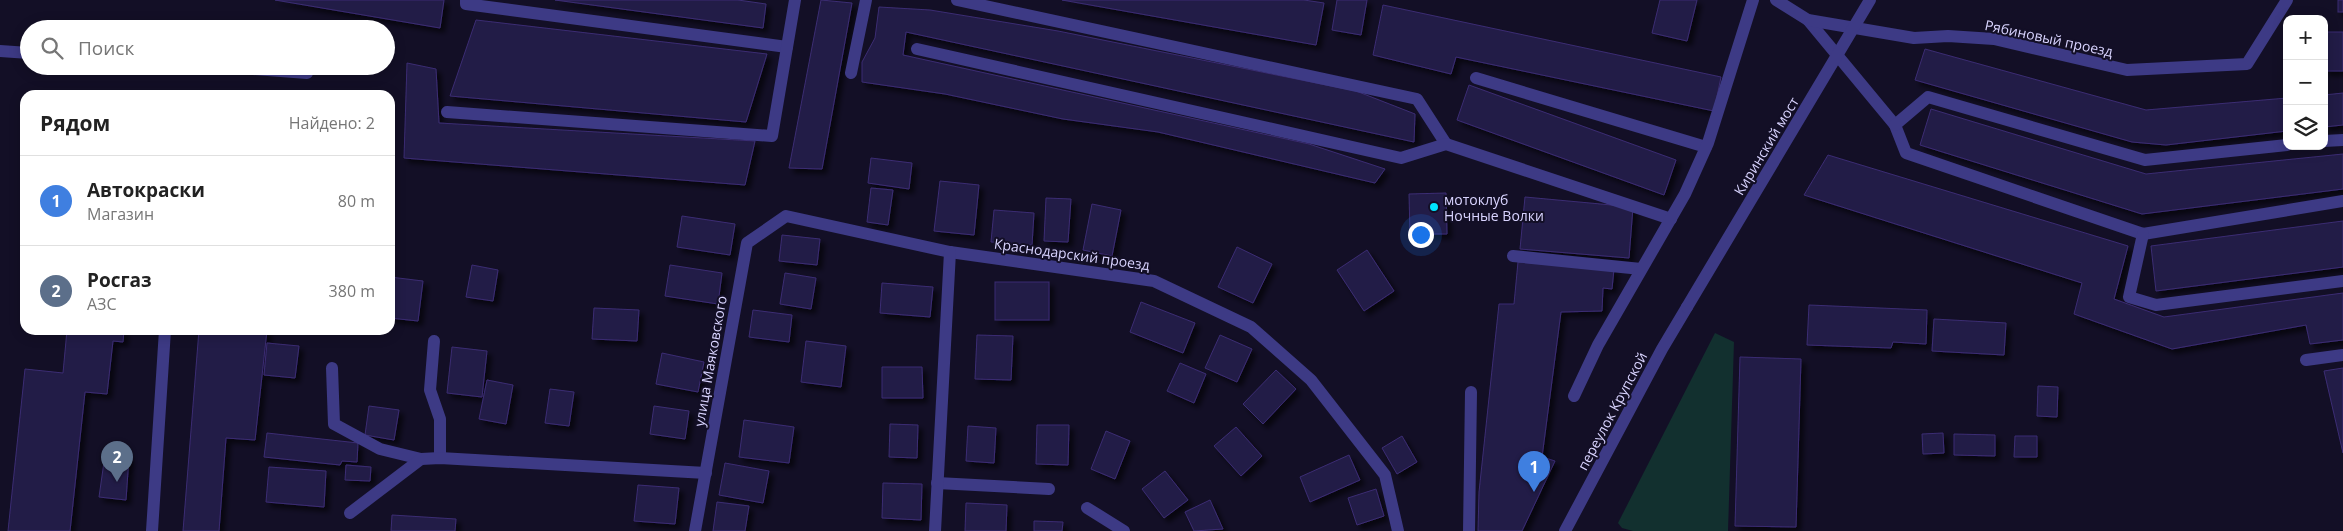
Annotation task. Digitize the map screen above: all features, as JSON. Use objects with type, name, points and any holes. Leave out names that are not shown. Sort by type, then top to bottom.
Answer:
[{"type":"street","points":[[466,0],[466,4],[787,47]]},
{"type":"street","points":[[447,112],[772,136],[795,0]]},
{"type":"street","points":[[850,73],[866,0]]},
{"type":"street","points":[[957,0],[1417,99],[1446,144]]},
{"type":"street","points":[[1574,396],[1598,345],[1685,194],[1706,147],[1753,0]]},
{"type":"street","name":"Рябиновый проезд","points":[[1776,0],[1808,20],[1914,38],[1948,36],[1994,39],[2127,70],[2247,64],[2287,0]]},
{"type":"street","name":"Киринский мост","points":[[1687,306],[1870,0]]},
{"type":"street","points":[[1808,20],[1895,125],[1906,153],[2143,234],[2343,201]]},
{"type":"street","points":[[917,49],[1401,158],[1446,144],[1670,219]]},
{"type":"street","points":[[0,51],[20,52]]},
{"type":"street","points":[[1476,78],[1706,147]]},
{"type":"street","points":[[1895,125],[1928,97],[2145,160],[2283,145]]},
{"type":"street","points":[[2328,141],[2343,140]]},
{"type":"street","name":"Краснодарский проезд","points":[[786,216],[950,252],[1154,281],[1251,327],[1311,380],[1385,475],[1398,531]]},
{"type":"street","name":"улица Маяковского","points":[[695,531],[747,242],[786,216]]},
{"type":"street","points":[[2143,234],[2129,296],[2156,305],[2343,280]]},
{"type":"street","points":[[935,531],[936,483],[950,252]]},
{"type":"street","points":[[1513,256],[1642,269]]},
{"type":"street","name":"переулок Крупской","points":[[1565,531],[1662,348],[1687,306]]},
{"type":"street","points":[[152,531],[165,335]]},
{"type":"street","points":[[434,341],[430,390],[440,419],[440,458]]},
{"type":"street","points":[[2306,360],[2343,355]]},
{"type":"street","points":[[332,368],[334,424],[380,449],[421,459],[440,458],[706,473]]},
{"type":"street","points":[[1469,531],[1471,392]]},
{"type":"street","points":[[350,512],[421,459]]},
{"type":"street","points":[[936,483],[1049,489]]},
{"type":"street","points":[[1087,508],[1124,531]]},
{"type":"green space","points":[[1715,333],[1734,342],[1728,531],[1633,531],[1622,528],[1618,523]]},
{"type":"building","points":[[275,0],[444,0],[440,28]]},
{"type":"building","points":[[555,0],[738,0],[766,4],[763,28]]},
{"type":"building","points":[[821,0],[852,3],[822,169],[789,168]]},
{"type":"building","points":[[1062,0],[1304,0],[1324,3],[1316,45]]},
{"type":"building","points":[[1337,0],[1367,0],[1361,35],[1332,30]]},
{"type":"building","points":[[1660,0],[1697,0],[1687,41],[1652,33]]},
{"type":"building","points":[[2338,0],[2343,0],[2343,12],[2338,12]]},
{"type":"building","points":[[1383,5],[1721,77],[1714,111],[1456,57],[1451,74],[1373,55]]},
{"type":"building","points":[[879,7],[930,10],[1058,31],[1356,91],[1415,114],[1414,142],[906,32],[903,55],[1309,144],[1385,169],[1375,183],[1158,132],[1063,119],[945,94],[862,82],[862,62],[875,38]]},
{"type":"building","points":[[476,20],[767,54],[746,122],[450,96]]},
{"type":"building","points":[[2328,32],[2343,32],[2343,71],[2328,71]]},
{"type":"building","points":[[1925,49],[2146,110],[2283,98],[2283,131],[2166,145],[2132,142],[1915,80]]},
{"type":"building","points":[[407,63],[436,69],[439,123],[755,141],[745,185],[404,158]]},
{"type":"building","points":[[1469,85],[1676,160],[1664,195],[1457,120]]},
{"type":"building","points":[[2343,93],[2343,125],[2328,127],[2328,95]]},
{"type":"building","points":[[1931,109],[2146,174],[2343,154],[2343,189],[2142,214],[1920,145]]},
{"type":"building","points":[[1828,155],[2128,246],[2114,299],[2164,317],[2343,293],[2343,340],[2310,344],[2306,325],[2172,349],[2074,314],[2082,283],[1804,195]]},
{"type":"building","points":[[871,158],[912,163],[909,189],[868,183]]},
{"type":"building","points":[[940,181],[979,185],[974,235],[934,231]]},
{"type":"building","points":[[871,188],[893,190],[888,225],[867,222]]},
{"type":"building","points":[[1446,193],[1447,234],[1410,234],[1409,194]]},
{"type":"building","points":[[1525,197],[1633,207],[1629,258],[1520,249]]},
{"type":"building","points":[[1046,198],[1071,199],[1068,242],[1044,241]]},
{"type":"building","points":[[1092,204],[1121,210],[1112,256],[1083,250]]},
{"type":"building","points":[[994,210],[1034,213],[1032,245],[991,242]]},
{"type":"building","points":[[682,216],[735,224],[730,255],[677,247]]},
{"type":"building","points":[[2343,221],[2343,267],[2156,291],[2151,246]]},
{"type":"building","points":[[782,235],[820,239],[817,265],[779,261]]},
{"type":"building","points":[[1237,247],[1272,264],[1253,303],[1218,287]]},
{"type":"building","points":[[1367,250],[1394,291],[1364,311],[1337,270]]},
{"type":"building","points":[[1518,262],[1614,269],[1612,289],[1603,288],[1602,311],[1561,312],[1542,457],[1555,461],[1522,531],[1478,531],[1479,492],[1499,304],[1514,304]]},
{"type":"building","points":[[472,265],[498,270],[493,301],[466,297]]},
{"type":"building","points":[[670,265],[722,273],[718,304],[665,296]]},
{"type":"building","points":[[785,273],[816,278],[811,309],[780,304]]},
{"type":"building","points":[[395,278],[423,281],[418,321],[395,319]]},
{"type":"building","points":[[995,282],[1049,282],[1049,320],[995,320]]},
{"type":"building","points":[[882,283],[933,287],[930,317],[880,313]]},
{"type":"building","points":[[1141,302],[1195,323],[1183,353],[1130,332]]},
{"type":"building","points":[[1809,305],[1927,310],[1926,344],[1893,342],[1891,348],[1807,345]]},
{"type":"building","points":[[594,308],[639,310],[637,341],[592,339]]},
{"type":"building","points":[[753,310],[792,315],[789,342],[749,337]]},
{"type":"building","points":[[1934,319],[2006,323],[2004,355],[1932,351]]},
{"type":"building","points":[[67,335],[124,335],[123,342],[113,341],[107,394],[85,392],[70,531],[8,531],[25,369],[63,373]]},
{"type":"building","points":[[199,335],[266,335],[255,440],[226,438],[219,531],[183,531]]},
{"type":"building","points":[[977,335],[1013,336],[1011,380],[975,379]]},
{"type":"building","points":[[1220,335],[1252,349],[1237,382],[1205,368]]},
{"type":"building","points":[[806,341],[846,346],[841,387],[801,382]]},
{"type":"building","points":[[267,343],[299,346],[295,378],[264,375]]},
{"type":"building","points":[[452,347],[487,351],[482,397],[447,393]]},
{"type":"building","points":[[662,353],[704,362],[698,392],[656,384]]},
{"type":"building","points":[[1740,357],[1801,359],[1796,527],[1735,526]]},
{"type":"building","points":[[1180,363],[1206,374],[1194,403],[1167,391]]},
{"type":"building","points":[[882,367],[922,367],[923,398],[882,398]]},
{"type":"building","points":[[2343,368],[2343,453],[2324,371]]},
{"type":"building","points":[[1276,370],[1296,389],[1263,424],[1243,404]]},
{"type":"building","points":[[487,380],[513,385],[506,424],[479,419]]},
{"type":"building","points":[[2038,386],[2058,387],[2057,417],[2037,416]]},
{"type":"building","points":[[550,389],[574,392],[569,426],[545,423]]},
{"type":"building","points":[[369,406],[399,410],[394,440],[365,435]]},
{"type":"building","points":[[654,406],[689,411],[685,439],[650,434]]},
{"type":"building","points":[[744,420],[794,427],[789,463],[739,457]]},
{"type":"building","points":[[890,424],[918,425],[917,458],[889,457]]},
{"type":"building","points":[[1037,425],[1069,425],[1068,465],[1036,464]]},
{"type":"building","points":[[968,426],[996,428],[994,463],[966,461]]},
{"type":"building","points":[[1236,427],[1262,456],[1241,476],[1214,446]]},
{"type":"building","points":[[1106,431],[1130,441],[1115,479],[1091,469]]},
{"type":"building","points":[[267,433],[358,443],[357,462],[342,461],[340,465],[264,457]]},
{"type":"building","points":[[1943,433],[1944,453],[1923,454],[1922,434]]},
{"type":"building","points":[[1954,434],[1995,435],[1995,456],[1954,455]]},
{"type":"building","points":[[1402,436],[1417,462],[1397,474],[1382,448]]},
{"type":"building","points":[[2015,436],[2037,436],[2037,457],[2014,457]]},
{"type":"building","points":[[105,455],[129,457],[126,500],[99,497]]},
{"type":"building","points":[[1349,455],[1360,480],[1310,502],[1300,477]]},
{"type":"building","points":[[725,463],[769,471],[763,503],[719,495]]},
{"type":"building","points":[[346,465],[371,467],[370,481],[345,480]]},
{"type":"building","points":[[269,467],[326,471],[324,507],[266,502]]},
{"type":"building","points":[[1165,471],[1188,500],[1164,518],[1142,489]]},
{"type":"building","points":[[883,483],[922,484],[921,520],[882,518]]},
{"type":"building","points":[[638,485],[679,488],[675,524],[634,521]]},
{"type":"building","points":[[1376,489],[1384,516],[1357,525],[1348,498]]},
{"type":"building","points":[[1210,500],[1223,529],[1194,531],[1185,512]]},
{"type":"building","points":[[717,502],[749,506],[745,531],[713,531]]},
{"type":"building","points":[[966,503],[1007,505],[1006,531],[965,531]]},
{"type":"building","points":[[392,515],[456,519],[455,531],[391,531]]},
{"type":"building","points":[[1034,521],[1063,522],[1062,531],[1034,531]]},
{"type":"place","name":"мотоклуб Ночные Волки","points":[[1434,207]]},
{"type":"place","name":"Росгаз","points":[[117,482]]},
{"type":"place","name":"Автокраски","points":[[1534,492]]}]
